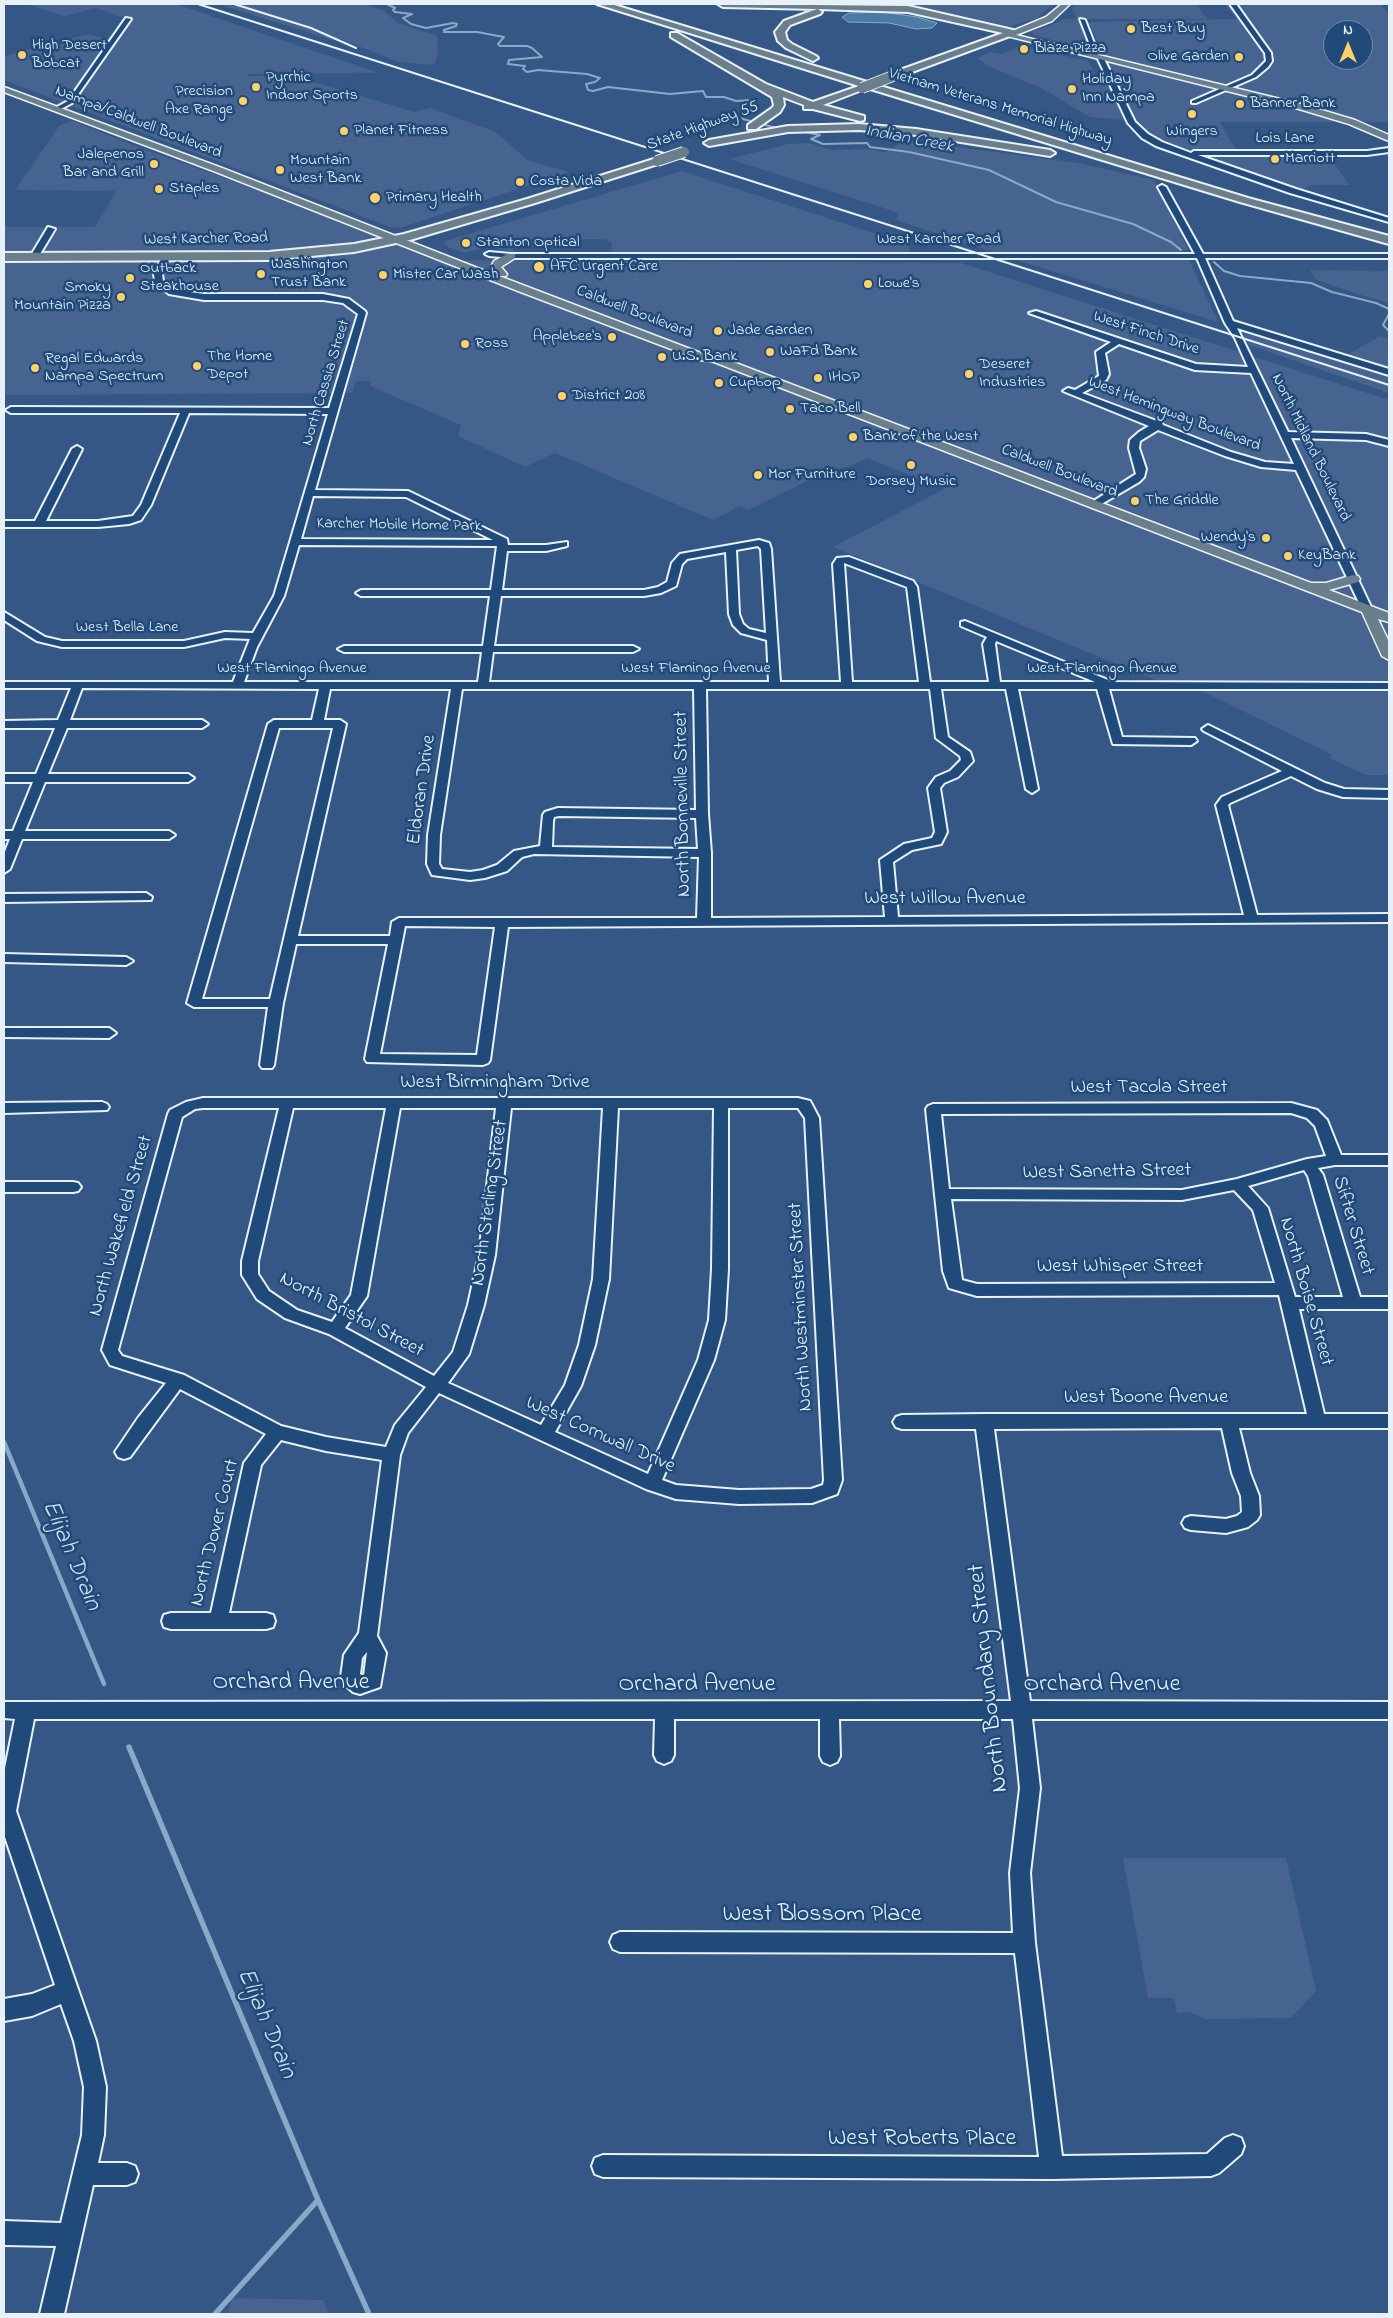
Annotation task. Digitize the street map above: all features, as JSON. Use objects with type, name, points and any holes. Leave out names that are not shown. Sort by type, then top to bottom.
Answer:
[{"type":"highway","points":[[591,4],[671,34],[762,86],[814,104],[880,123],[1031,149],[1128,169],[1244,200]]},
{"type":"highway","name":"Vietnam Veterans Memorial Highway","points":[[602,4],[1244,200],[1389,240]]},
{"type":"highway","points":[[629,4],[821,62]]},
{"type":"highway","points":[[723,4],[908,9],[1010,34]]},
{"type":"highway","points":[[821,62],[783,41],[780,37],[781,28],[795,19],[821,12],[875,8],[925,14],[1010,34]]},
{"type":"highway","name":"State Highway 55","points":[[400,238],[531,201],[741,134],[752,127],[1010,34]]},
{"type":"highway","points":[[711,57],[739,77],[770,91],[779,100],[776,110],[752,127]]},
{"type":"highway","name":"Vietnam Veterans Memorial Highway","points":[[821,62],[1045,127]]},
{"type":"highway","points":[[741,134],[835,126],[888,128],[1031,149]]},
{"type":"highway","points":[[1262,192],[1389,228]]},
{"type":"highway","name":"West Karcher Road","points":[[4,257],[292,255],[354,248],[400,238]]},
{"type":"main road","points":[[1010,34],[1050,19],[1066,4]]},
{"type":"main road","points":[[1010,34],[1226,88]]},
{"type":"main road","points":[[1099,57],[1143,66],[1352,122],[1389,138]]},
{"type":"main road","name":"Nampa/Caldwell Boulevard","points":[[4,84],[60,108]]},
{"type":"main road","name":"Nampa/Caldwell Boulevard","points":[[4,89],[60,108],[264,185]]},
{"type":"main road","name":"Caldwell Boulevard","points":[[264,185],[704,358],[716,359],[1389,618]]},
{"type":"main road","name":"Caldwell Boulevard","points":[[400,238],[502,274],[712,354],[716,359]]},
{"type":"main road","points":[[502,274],[496,267],[498,263],[511,256]]},
{"type":"main road","points":[[1306,585],[1327,587],[1353,579]]},
{"type":"main road","name":"North Midland Boulevard","points":[[1367,609],[1387,646]]},
{"type":"street","points":[[1194,102],[1260,73],[1268,61],[1268,53],[1233,4]]},
{"type":"street","points":[[60,108],[70,102],[128,19]]},
{"type":"street","points":[[1082,20],[1122,105],[1138,130],[1159,144],[1180,153],[1333,204],[1389,220]]},
{"type":"street","name":"Lois Lane","points":[[1180,153],[1367,153],[1389,150]]},
{"type":"street","name":"North Midland Boulevard","points":[[1162,187],[1200,256],[1229,323],[1239,338],[1367,609]]},
{"type":"street","points":[[34,257],[51,229]]},
{"type":"street","name":"West Karcher Road","points":[[488,254],[511,256],[1389,256]]},
{"type":"street","name":"North Cassia Street","points":[[166,257],[158,274],[159,282],[165,288],[184,295],[323,297],[346,301],[358,308],[362,313],[279,596],[256,636],[237,685]]},
{"type":"street","name":"West Finch Drive","points":[[1033,313],[1195,367],[1253,370]]},
{"type":"street","points":[[1229,323],[1389,372]]},
{"type":"street","name":"West Hemingway Boulevard","points":[[1118,341],[1100,352],[1105,374],[1103,378],[1071,392],[1244,460],[1264,465],[1300,467]]},
{"type":"street","points":[[6,420],[12,407],[334,411]]},
{"type":"street","points":[[4,524],[98,524],[129,521],[137,518],[142,513],[153,489],[186,410]]},
{"type":"street","points":[[1094,504],[1136,480],[1141,475],[1134,443],[1142,434],[1159,425]]},
{"type":"street","points":[[1285,435],[1366,437],[1389,443]]},
{"type":"street","points":[[39,524],[76,448]]},
{"type":"street","name":"Karcher Mobile Home Park","points":[[310,494],[408,494],[503,541],[482,685]]},
{"type":"street","name":"Karcher Mobile Home Park","points":[[295,542],[502,546]]},
{"type":"street","points":[[361,593],[644,593],[662,590],[672,584],[676,563],[684,556],[758,543],[765,545],[766,549],[775,685]]},
{"type":"street","points":[[502,546],[546,548],[563,544]]},
{"type":"street","points":[[731,547],[734,614],[738,625],[745,631],[772,638]]},
{"type":"street","points":[[847,685],[838,564],[841,560],[849,560],[909,583],[912,587],[942,738],[966,755],[967,761],[954,774],[940,780],[934,788],[941,832],[937,840],[908,847],[886,860],[892,921]]},
{"type":"street","name":"West Bella Lane","points":[[4,615],[42,639],[62,644],[184,644],[225,635],[256,636]]},
{"type":"street","points":[[965,624],[1106,685],[1117,741],[1191,741]]},
{"type":"street","points":[[992,635],[988,644],[996,685]]},
{"type":"street","points":[[344,649],[633,649]]},
{"type":"street","name":"West Flamingo Avenue","points":[[4,685],[1389,686]]},
{"type":"street","points":[[4,869],[78,685]]},
{"type":"street","points":[[316,724],[325,685]]},
{"type":"street","name":"Eldoran Drive","points":[[457,685],[434,835],[432,864],[437,872],[470,876],[485,874],[502,868],[518,854],[534,850],[546,850]]},
{"type":"street","name":"North Bonneville Street","points":[[700,685],[702,814],[705,853],[704,922]]},
{"type":"street","points":[[1011,685],[1032,789]]},
{"type":"street","points":[[4,724],[202,724]]},
{"type":"street","points":[[267,1065],[276,1003],[292,940],[340,724],[274,724],[194,1003],[276,1003]]},
{"type":"street","points":[[1208,729],[1321,786],[1343,793],[1389,794]]},
{"type":"street","points":[[1251,918],[1222,804],[1226,800],[1292,772]]},
{"type":"street","points":[[4,778],[188,778]]},
{"type":"street","points":[[702,814],[558,812],[549,815],[546,850],[705,853]]},
{"type":"street","points":[[4,835],[169,835]]},
{"type":"street","points":[[4,898],[146,897]]},
{"type":"street","name":"West Willow Avenue","points":[[396,940],[399,922],[1389,918]]},
{"type":"street","points":[[292,940],[396,940],[372,1059],[483,1060],[502,923]]},
{"type":"street","points":[[4,958],[126,961]]},
{"type":"street","points":[[4,1032],[109,1033]]},
{"type":"street","name":"West Birmingham Drive","points":[[186,1108],[203,1103],[806,1104]]},
{"type":"street","name":"North Bristol Street","points":[[286,1103],[252,1245],[250,1276],[263,1295],[284,1309],[335,1330],[437,1385]]},
{"type":"street","points":[[652,1484],[706,1360],[716,1320],[720,1268],[721,1103]]},
{"type":"street","points":[[335,1330],[359,1296],[394,1104]]},
{"type":"street","name":"North Sterling Street","points":[[356,1709],[360,1686],[373,1681],[377,1653],[368,1636],[391,1455],[401,1430],[415,1409],[461,1354],[476,1305],[487,1255],[504,1104]]},
{"type":"street","points":[[544,1435],[573,1386],[587,1345],[601,1279],[611,1104]]},
{"type":"street","name":"North Westminster Street","points":[[806,1104],[812,1118],[833,1480],[831,1489],[812,1496]]},
{"type":"street","points":[[4,1108],[102,1107]]},
{"type":"street","name":"North Wakefield Street","points":[[178,1380],[116,1361],[110,1350],[175,1114],[186,1108]]},
{"type":"street","name":"West Tacola Street","points":[[942,1194],[933,1109],[1292,1108],[1312,1114],[1322,1124],[1335,1160]]},
{"type":"street","name":"West Sanetta Street","points":[[942,1194],[1182,1195],[1237,1184],[1307,1164],[1335,1160],[1389,1160]]},
{"type":"street","name":"Sifter Street","points":[[1307,1164],[1314,1175],[1353,1302]]},
{"type":"street","name":"North Boise Street","points":[[1237,1184],[1260,1208],[1286,1296],[1317,1420]]},
{"type":"street","points":[[4,1187],[73,1187]]},
{"type":"street","name":"West Whisper Street","points":[[942,1194],[951,1271],[956,1284],[977,1290],[1286,1296],[1389,1303]]},
{"type":"street","points":[[124,1452],[178,1380],[277,1432],[326,1444],[391,1455]]},
{"type":"street","name":"West Cornwall Drive","points":[[437,1385],[652,1484],[676,1492],[713,1495],[812,1496]]},
{"type":"street","points":[[1191,1523],[1226,1526],[1242,1522],[1251,1515],[1250,1496],[1242,1473],[1229,1420]]},
{"type":"street","name":"North Boundary Street","points":[[984,1421],[1022,1710],[1030,1788],[1020,1872],[1024,1943],[1052,2168]]},
{"type":"street","name":"West Boone Avenue","points":[[902,1422],[1389,1421]]},
{"type":"street","name":"North Dover Court","points":[[218,1621],[253,1463],[277,1432]]},
{"type":"street","points":[[171,1621],[266,1621]]},
{"type":"street","name":"Orchard Avenue","points":[[4,1710],[1389,1710]]},
{"type":"street","points":[[26,1710],[6,1811],[85,2041],[95,2087],[92,2135],[52,2314]]},
{"type":"street","points":[[829,1710],[830,1756]]},
{"type":"street","points":[[664,1755],[665,1711]]},
{"type":"street","name":"West Blossom Place","points":[[620,1942],[1024,1943]]},
{"type":"street","points":[[4,2010],[32,2005],[67,1991]]},
{"type":"street","name":"West Roberts Place","points":[[603,2166],[1052,2168],[1212,2165],[1233,2146]]},
{"type":"street","points":[[84,2174],[127,2174]]},
{"type":"street","points":[[4,2234],[71,2235]]},
{"type":"shaded area","points":[[27,4],[176,4],[379,73],[249,74],[248,76],[290,75],[415,112],[430,108],[496,132],[527,160],[569,172],[400,228],[390,227],[4,80],[4,56],[89,34],[107,40],[124,18],[96,8],[64,16]]},
{"type":"shaded area","points":[[218,4],[366,4],[384,11],[398,23],[437,36],[438,54],[434,65],[399,62],[340,39],[332,40]]},
{"type":"shaded area","points":[[771,4],[1053,4],[1036,19],[1007,27],[909,6]]},
{"type":"shaded area","points":[[1076,4],[1196,4],[1207,19],[1078,19],[1090,50],[1033,35],[1032,31],[1050,26],[1064,19],[1077,19],[1072,9]]},
{"type":"shaded area","points":[[1224,4],[1380,4],[1389,14],[1389,122],[1220,122],[1236,150],[1180,150],[1148,134],[1137,122],[1088,22],[1238,19]]},
{"type":"shaded area","points":[[884,12],[917,17],[937,23],[932,28],[916,29],[889,23],[848,22],[842,17],[849,13]]},
{"type":"shaded area","points":[[1020,46],[1088,61],[1095,74],[1100,75],[1107,83],[1125,120],[1090,117],[1041,88],[990,67],[977,58],[991,52],[1002,54]]},
{"type":"shaded area","points":[[73,121],[143,149],[300,205],[439,260],[961,263],[1389,400],[1389,775],[1366,775],[1329,758],[1333,755],[1204,692],[1155,680],[833,547],[944,489],[867,458],[848,467],[827,471],[749,510],[740,506],[713,520],[555,453],[525,467],[458,436],[461,425],[370,386],[371,381],[356,381],[352,393],[4,395],[4,227],[95,227],[116,191],[15,190],[60,125]]},
{"type":"shaded area","points":[[905,140],[1078,163],[1154,180],[1188,249],[1178,253],[996,253],[896,220],[898,213],[890,210],[729,159],[788,144],[809,143],[832,150],[867,149],[886,152]]},
{"type":"shaded area","points":[[1208,155],[1329,155],[1349,185],[1314,185],[1299,190],[1202,157]]},
{"type":"shaded area","points":[[682,171],[908,244],[910,252],[611,252],[612,243],[605,239],[515,239],[513,252],[488,247],[465,253],[449,248],[445,244],[445,241]]},
{"type":"shaded area","points":[[1016,260],[1189,260],[1218,322]]},
{"type":"shaded area","points":[[1310,270],[1389,271],[1389,303],[1315,279]]},
{"type":"shaded area","points":[[1243,333],[1252,333],[1389,376],[1389,393],[1249,345]]},
{"type":"shaded area","points":[[1380,336],[1389,339],[1389,367],[1349,354]]},
{"type":"shaded area","points":[[1123,1858],[1286,1858],[1316,1991],[1291,2018],[1205,2019],[1190,2012],[1177,2013],[1174,1998],[1148,1998]]},
{"type":"shaded area","points":[[232,2298],[323,2300],[329,2314],[228,2314]]},
{"type":"waterway","name":"Indian Creek","points":[[387,4],[395,8],[393,10],[395,12],[412,14],[403,18],[411,24],[426,28],[453,23],[457,24],[456,26],[444,30],[444,32],[477,32],[504,37],[498,44],[500,46],[527,46],[532,48],[542,57],[509,60],[508,64],[525,66],[523,69],[527,72],[538,70],[587,74],[600,78],[595,82],[586,84],[588,90],[593,91],[608,87],[670,94],[703,91],[706,97],[724,97],[736,101],[752,100],[756,102],[753,110],[741,114],[743,119],[780,129]]},
{"type":"waterway","name":"Indian Creek","points":[[800,131],[820,135],[811,139],[823,144],[867,143],[870,147],[909,152],[989,170],[1056,202],[1133,224],[1171,242],[1181,250]]},
{"type":"waterway","name":"Indian Creek","points":[[1214,262],[1224,271],[1240,276],[1311,283],[1332,292],[1376,303],[1389,309]]},
{"type":"waterway","name":"Indian Creek","points":[[1389,314],[1383,325],[1389,331]]},
{"type":"waterway","name":"Elijah Drain","points":[[4,1442],[104,1684]]},
{"type":"waterway","name":"Elijah Drain","points":[[129,1747],[318,2200]]},
{"type":"waterway","points":[[215,2314],[318,2200]]},
{"type":"waterway","name":"Elijah Drain","points":[[318,2200],[369,2314]]},
{"type":"railway","points":[[198,4],[1389,385]]},
{"type":"railway","points":[[234,4],[311,28],[356,48]]},
{"type":"place","name":"Best Buy","points":[[1131,29]]},
{"type":"place","name":"Blaze Pizza","points":[[1024,49]]},
{"type":"place","name":"High Desert Bobcat","points":[[22,55]]},
{"type":"place","name":"Olive Garden","points":[[1239,57]]},
{"type":"place","name":"Pyrrhic Indoor Sports","points":[[256,87]]},
{"type":"place","name":"Holiday Inn Nampa","points":[[1072,89]]},
{"type":"place","name":"Precision Axe Range","points":[[243,101]]},
{"type":"place","name":"Banner Bank","points":[[1240,104]]},
{"type":"place","name":"Wingers","points":[[1192,114]]},
{"type":"place","name":"Planet Fitness","points":[[344,131]]},
{"type":"place","name":"Marriott","points":[[1275,159]]},
{"type":"place","name":"Jalepenos Bar and Grill","points":[[154,164]]},
{"type":"place","name":"Mountain West Bank","points":[[280,170]]},
{"type":"place","name":"Costa Vida","points":[[520,182]]},
{"type":"place","name":"Staples","points":[[159,189]]},
{"type":"place","name":"Primary Health","points":[[375,198]]},
{"type":"place","name":"Stanton Optical","points":[[466,243]]},
{"type":"place","name":"AFC Urgent Care","points":[[539,267]]},
{"type":"place","name":"Washington Trust Bank","points":[[261,274]]},
{"type":"place","name":"Mister Car Wash","points":[[383,275]]},
{"type":"place","name":"Outback Steakhouse","points":[[130,278]]},
{"type":"place","name":"Lowe's","points":[[868,284]]},
{"type":"place","name":"Smoky Mountain Pizza","points":[[121,297]]},
{"type":"place","name":"Jade Garden","points":[[718,331]]},
{"type":"place","name":"Applebee's","points":[[612,337]]},
{"type":"place","name":"Ross","points":[[465,344]]},
{"type":"place","name":"WaFd Bank","points":[[770,352]]},
{"type":"place","name":"U.S. Bank","points":[[662,357]]},
{"type":"place","name":"The Home Depot","points":[[197,366]]},
{"type":"place","name":"Regal Edwards Nampa Spectrum","points":[[35,368]]},
{"type":"place","name":"Deseret Industries","points":[[969,374]]},
{"type":"place","name":"IHOP","points":[[818,378]]},
{"type":"place","name":"Cupbop","points":[[719,383]]},
{"type":"place","name":"District 208","points":[[562,396]]},
{"type":"place","name":"Taco Bell","points":[[790,409]]},
{"type":"place","name":"Bank of the West","points":[[853,437]]},
{"type":"place","name":"Dorsey Music","points":[[911,465]]},
{"type":"place","name":"Mor Furniture","points":[[758,475]]},
{"type":"place","name":"The Griddle","points":[[1135,501]]},
{"type":"place","name":"Wendy's","points":[[1266,538]]},
{"type":"place","name":"KeyBank","points":[[1288,556]]}]
